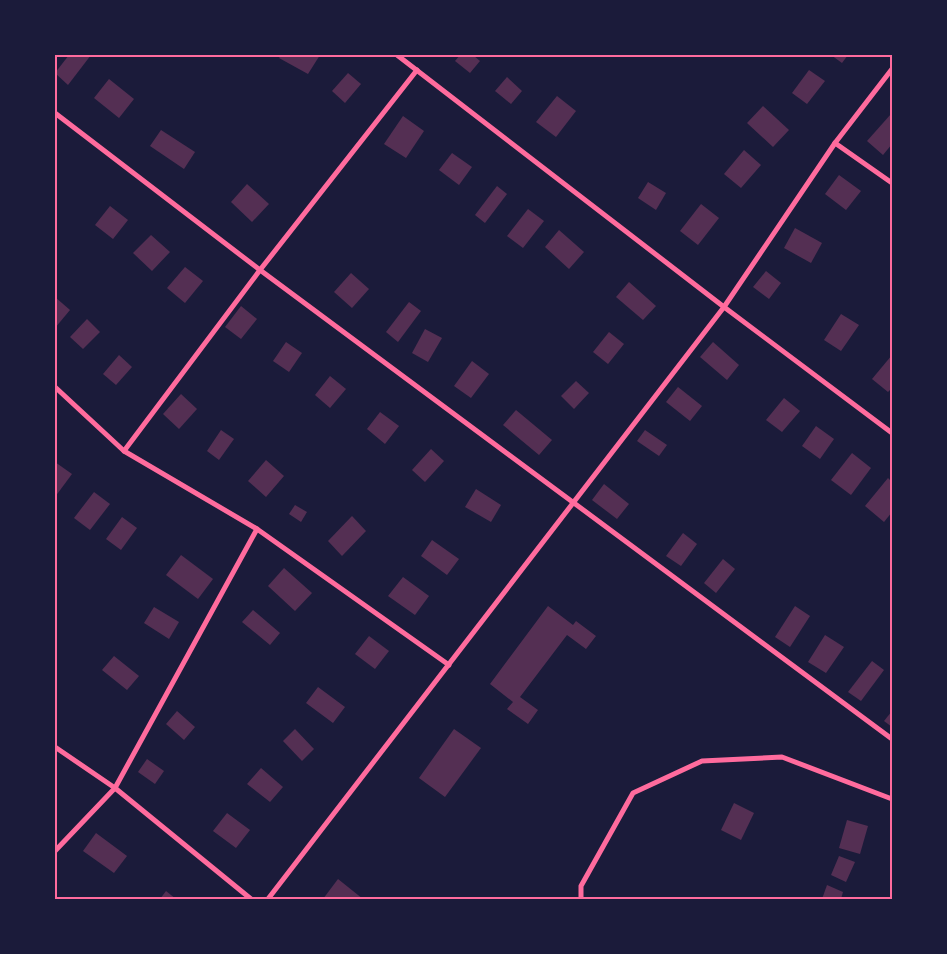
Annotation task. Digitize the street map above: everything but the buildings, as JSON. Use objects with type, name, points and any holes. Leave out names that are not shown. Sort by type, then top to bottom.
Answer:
[{"type":"street","points":[[396,55],[724,307],[892,433]]},
{"type":"street","points":[[268,899],[724,307],[834,143],[892,69]]},
{"type":"street","points":[[124,451],[260,270],[417,70]]},
{"type":"street","points":[[55,112],[260,270],[892,739]]},
{"type":"street","points":[[834,143],[892,183]]},
{"type":"street","points":[[55,387],[124,451],[257,529],[449,665]]},
{"type":"street","points":[[55,851],[115,788],[257,529]]},
{"type":"street","points":[[55,747],[115,788],[251,899]]},
{"type":"street","points":[[581,899],[581,886],[633,793],[702,761],[782,757],[892,799]]}]
